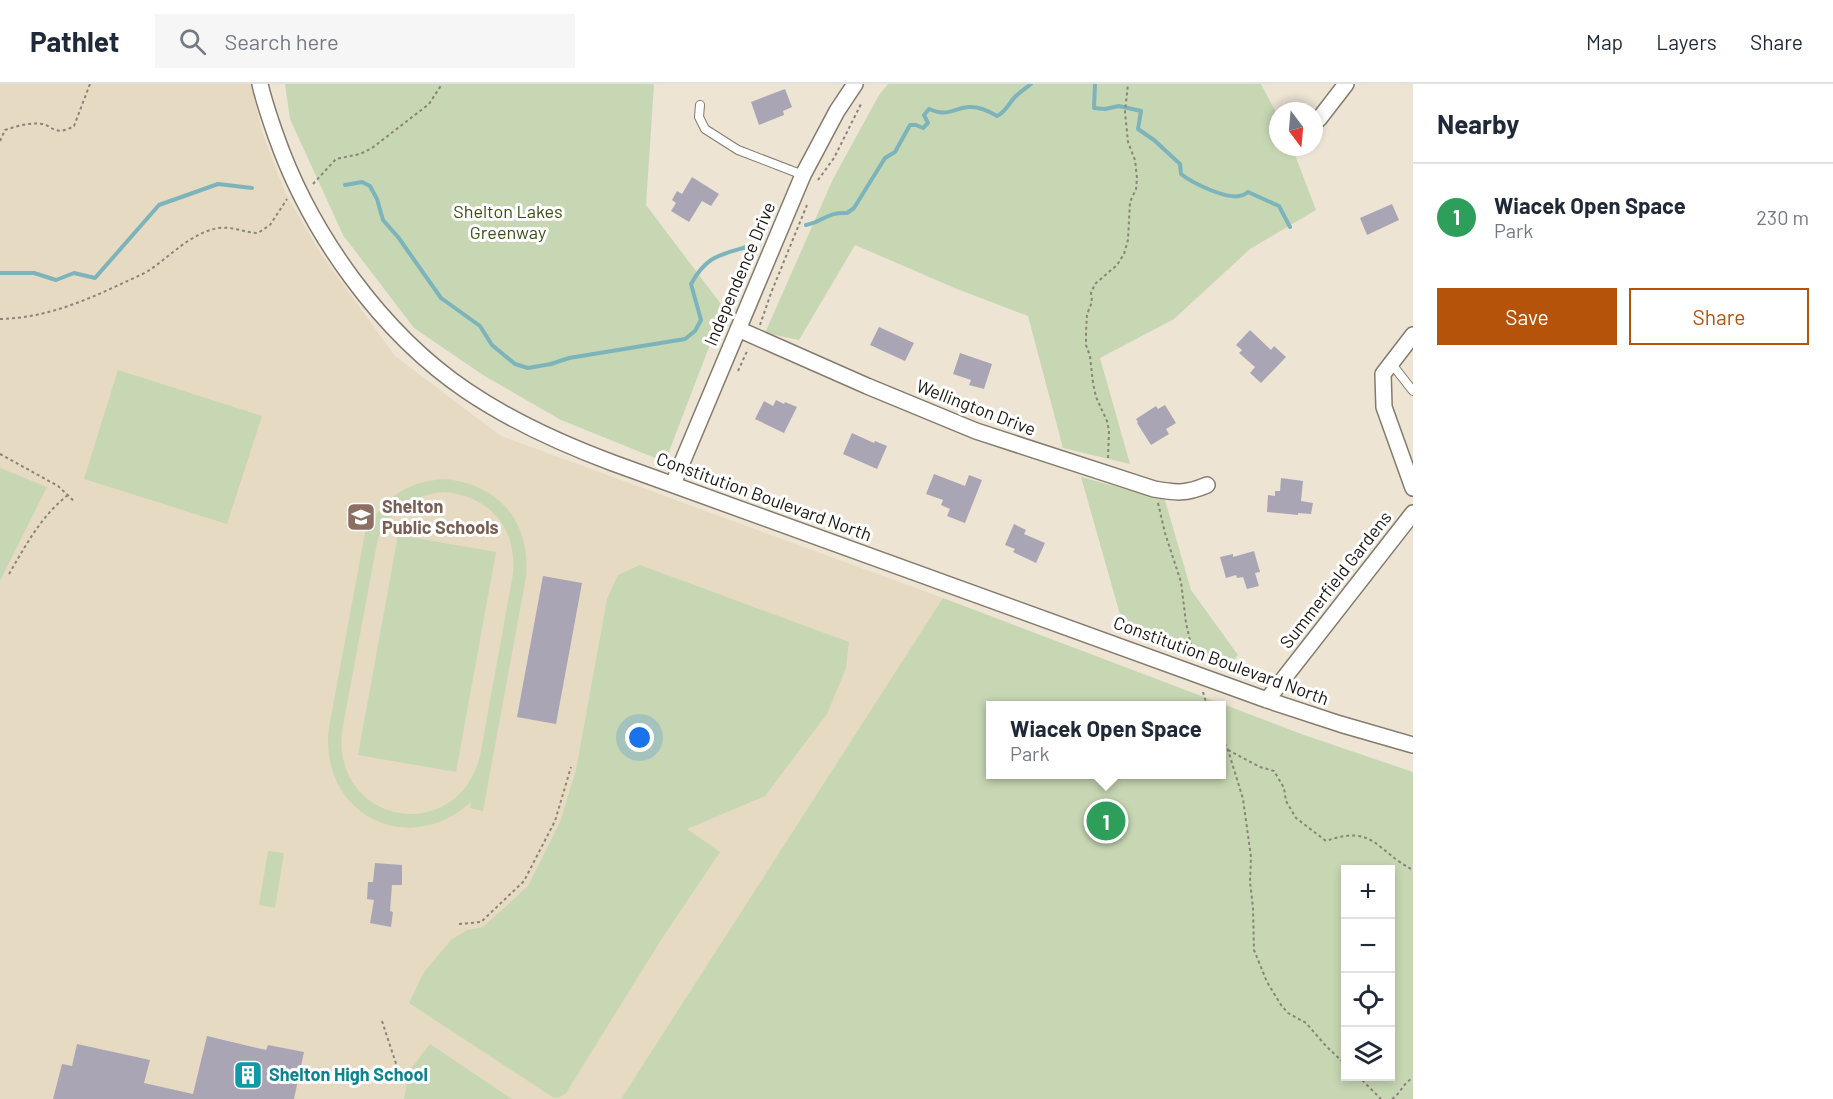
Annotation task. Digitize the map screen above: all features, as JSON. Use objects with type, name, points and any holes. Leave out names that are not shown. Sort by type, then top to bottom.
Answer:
[{"type":"street","name":"Constitution Boulevard North","points":[[260,84],[290,175],[321,233],[369,299],[414,347],[466,390],[533,430],[570,447],[1267,700],[1413,745]]},
{"type":"street","name":"Independence Drive","points":[[673,484],[738,329],[810,178],[837,111],[855,84]]},
{"type":"street","points":[[1323,114],[1346,84]]},
{"type":"street","name":"Wellington Drive","points":[[738,329],[976,431],[1154,489],[1177,493],[1192,491],[1207,485]]},
{"type":"street","points":[[1413,335],[1383,374],[1384,407],[1413,488]]},
{"type":"street","name":"Summerfield Gardens","points":[[1267,700],[1413,513]]},
{"type":"lane","points":[[700,105],[699,117],[705,129],[721,140],[738,150],[810,178]]},
{"type":"lane","points":[[1391,363],[1413,391]]},
{"type":"path","points":[[0,141],[5,130],[18,125],[47,125],[55,130],[66,130],[74,126],[90,84]]},
{"type":"path","points":[[312,186],[336,159],[360,154],[372,148],[429,104],[442,84]]},
{"type":"path","points":[[1107,474],[1109,431],[1093,383],[1090,356],[1086,345],[1087,314],[1095,284],[1117,266],[1128,240],[1130,202],[1136,189],[1137,178],[1135,160],[1128,142],[1125,112],[1128,84]]},
{"type":"path","points":[[810,178],[834,158],[864,98]]},
{"type":"path","points":[[0,319],[41,314],[94,297],[145,272],[181,245],[206,232],[227,227],[258,233],[270,225],[289,198]]},
{"type":"path","points":[[734,379],[756,336],[809,201]]},
{"type":"path","points":[[0,454],[58,486],[74,501]]},
{"type":"path","points":[[1154,489],[1181,582],[1186,623],[1206,701]]},
{"type":"path","points":[[9,574],[45,516],[68,495]]},
{"type":"path","points":[[1226,747],[1243,799],[1251,857],[1250,882],[1254,950],[1267,982],[1281,1005],[1288,1013],[1306,1023],[1341,1060]]},
{"type":"path","points":[[1228,750],[1260,767],[1274,771],[1284,788],[1286,801],[1296,818],[1326,841],[1343,835],[1366,836],[1394,859],[1413,870]]},
{"type":"path","points":[[459,924],[481,922],[524,881],[555,821],[571,767]]},
{"type":"path","points":[[382,1021],[402,1082]]},
{"type":"path","points":[[1392,1099],[1398,1095],[1406,1082],[1413,1078]]},
{"type":"path","points":[[1362,1081],[1381,1099]]},
{"type":"shaded area","name":"Shelton Public Schools","points":[[0,84],[251,84],[262,132],[285,192],[319,251],[395,356],[501,436],[943,598],[734,941],[628,1099],[0,1099]]},
{"type":"green space","name":"Shelton Lakes Greenway","points":[[285,84],[654,84],[646,205],[724,308],[665,462],[561,420],[483,375],[414,328],[343,235],[290,119]]},
{"type":"green space","points":[[888,84],[1261,84],[1271,102],[1269,156],[1295,156],[1316,210],[1250,249],[1174,319],[1100,358],[1130,464],[1063,448],[1028,316],[957,289],[855,245],[799,340],[765,333],[833,179],[879,95]]},
{"type":"green space","points":[[118,370],[262,416],[227,524],[84,479]]},
{"type":"green space","points":[[0,468],[47,487],[0,581]]},
{"type":"green space","points":[[1081,477],[1165,500],[1191,590],[1238,655],[1228,667],[1123,625]]},
{"type":"green space","points":[[444,479],[464,482],[481,489],[508,509],[523,539],[526,577],[483,811],[470,808],[471,802],[446,819],[420,827],[395,826],[372,818],[352,804],[338,783],[329,757],[329,727],[365,533],[379,511],[396,494],[406,488]],"holes":[[[444,492],[475,500],[497,517],[505,529],[513,557],[513,574],[480,756],[467,785],[447,804],[424,813],[399,813],[375,804],[356,787],[344,763],[342,731],[378,538],[389,519],[412,500]]]},
{"type":"green space","points":[[398,535],[496,552],[456,772],[358,755]]},
{"type":"green space","points":[[640,565],[849,642],[846,668],[827,714],[765,796],[687,829],[720,852],[661,940],[566,1093],[554,1098],[409,1003],[424,972],[451,940],[467,930],[483,927],[528,886],[560,822],[576,770],[607,599],[618,575]]},
{"type":"green space","points":[[943,598],[1214,701],[986,701],[986,779],[1226,779],[1226,705],[1413,772],[1413,1099],[621,1099]]},
{"type":"green space","points":[[268,851],[284,853],[275,908],[259,905]]},
{"type":"green space","points":[[430,1044],[512,1099],[404,1099],[410,1070]]},
{"type":"building","points":[[785,89],[792,107],[783,111],[784,115],[759,125],[751,102]]},
{"type":"building","points":[[692,177],[719,194],[711,206],[702,201],[689,222],[671,211],[676,203],[672,200],[677,191],[682,194]]},
{"type":"building","points":[[1392,204],[1399,220],[1367,235],[1360,218]]},
{"type":"building","points":[[879,327],[914,343],[905,361],[870,345]]},
{"type":"building","points":[[1250,330],[1271,350],[1274,346],[1286,357],[1261,383],[1250,373],[1255,367],[1239,353],[1242,350],[1236,345]]},
{"type":"building","points":[[960,353],[992,364],[984,389],[969,385],[971,380],[953,374]]},
{"type":"building","points":[[776,400],[797,407],[784,433],[755,419],[764,401],[773,406]]},
{"type":"building","points":[[1165,405],[1176,423],[1166,429],[1169,434],[1151,445],[1136,419],[1156,406],[1158,409]]},
{"type":"building","points":[[852,433],[887,446],[877,469],[843,454]]},
{"type":"building","points":[[934,474],[965,486],[969,475],[982,480],[965,523],[947,516],[950,509],[941,505],[943,500],[926,494]]},
{"type":"building","points":[[1281,478],[1303,481],[1301,501],[1313,503],[1311,514],[1267,512],[1268,495],[1275,496],[1275,491],[1280,491]]},
{"type":"building","points":[[1014,524],[1026,530],[1024,534],[1045,543],[1036,563],[1013,552],[1015,549],[1005,545]]},
{"type":"building","points":[[1254,551],[1260,572],[1255,573],[1259,586],[1247,589],[1243,577],[1237,578],[1236,575],[1226,578],[1220,557],[1233,554],[1233,557]]},
{"type":"building","points":[[543,576],[582,583],[556,724],[517,717]]},
{"type":"building","points":[[375,863],[402,865],[402,885],[392,885],[391,927],[370,923],[374,900],[367,899],[368,882],[373,882]]},
{"type":"building","name":"Shelton High School","points":[[207,1036],[266,1050],[268,1045],[304,1052],[294,1099],[53,1099],[62,1064],[72,1066],[77,1044],[150,1060],[144,1083],[193,1094]]},
{"type":"waterway","points":[[806,225],[830,215],[847,213],[854,208],[885,158],[895,152],[910,125],[923,128],[928,123],[924,115],[929,109],[945,112],[976,107],[997,116],[1031,84]]},
{"type":"waterway","points":[[1095,84],[1094,108],[1105,109],[1119,106],[1141,111],[1138,129],[1180,164],[1181,174],[1186,178],[1218,193],[1242,196],[1248,192],[1279,206],[1290,227]]},
{"type":"waterway","points":[[345,185],[362,182],[370,186],[377,199],[383,220],[398,237],[441,298],[480,326],[492,345],[515,364],[528,368],[569,358],[685,339],[695,331],[701,320],[691,284],[697,274],[715,258],[750,246]]},
{"type":"waterway","points":[[0,273],[34,273],[56,280],[74,273],[95,278],[159,205],[218,184],[252,188]]},
{"type":"place","name":"Shelton Public Schools","points":[[361,517]]},
{"type":"place","name":"Wiacek Open Space","points":[[1106,821]]},
{"type":"place","name":"Shelton High School","points":[[248,1075]]}]
